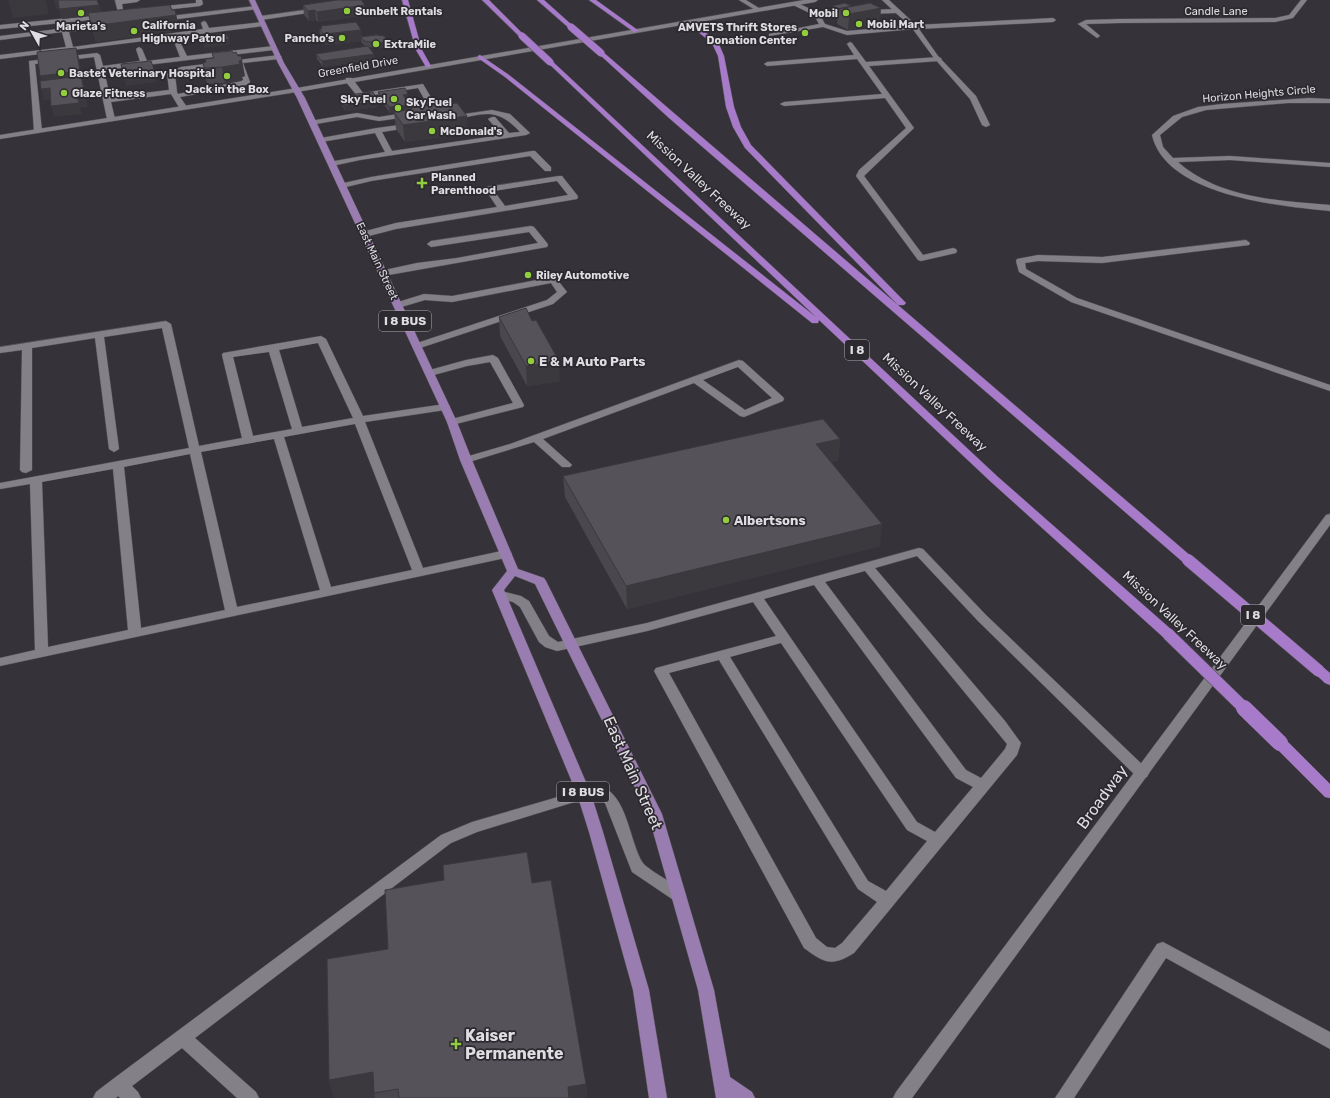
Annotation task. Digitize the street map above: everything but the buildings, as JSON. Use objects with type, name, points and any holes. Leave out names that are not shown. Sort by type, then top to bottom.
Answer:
[{"type":"highway","points":[[405,0],[420,50],[428,66]]},
{"type":"highway","name":"Mission Valley Freeway","points":[[485,0],[994,479],[1168,634],[1330,793]]},
{"type":"highway","name":"I 8","points":[[540,0],[672,116],[1188,560],[1330,680]]},
{"type":"highway","points":[[592,0],[636,31]]},
{"type":"highway","points":[[690,23],[715,42],[721,56],[730,107],[748,146],[852,254],[975,376]]},
{"type":"highway","points":[[480,57],[507,76],[684,218],[876,368]]},
{"type":"main road","name":"East Main Street","points":[[252,0],[274,48],[313,123],[430,373],[452,422],[466,460],[513,571],[540,580],[655,814],[706,990],[724,1090]]},
{"type":"main road","points":[[501,595],[498,590],[513,571]]},
{"type":"main road","name":"I 8 BUS","points":[[501,595],[584,794],[641,990],[658,1098]]},
{"type":"main road","points":[[724,1090],[746,1098]]},
{"type":"street","points":[[0,27],[121,15],[118,1],[137,0]]},
{"type":"street","points":[[149,9],[200,4],[199,0]]},
{"type":"street","points":[[742,0],[760,10]]},
{"type":"street","name":"Greenfield Drive","points":[[0,137],[297,90],[480,57],[690,23],[815,0]]},
{"type":"street","points":[[885,0],[914,27],[939,59],[973,98],[986,125]]},
{"type":"street","name":"Candle Lane","points":[[1097,36],[1081,24],[1086,22],[1119,21],[1275,20],[1291,17],[1304,0]]},
{"type":"street","points":[[795,4],[816,14],[823,25]]},
{"type":"street","points":[[152,20],[256,8]]},
{"type":"street","points":[[0,38],[23,44],[70,49],[207,30],[323,9]]},
{"type":"street","points":[[816,14],[857,9],[869,12],[896,11]]},
{"type":"street","points":[[120,12],[128,12]]},
{"type":"street","points":[[201,14],[207,30]]},
{"type":"street","points":[[771,35],[823,25],[848,33],[914,27],[1053,20]]},
{"type":"street","points":[[0,57],[23,44],[66,30],[112,24]]},
{"type":"street","points":[[66,30],[70,49]]},
{"type":"street","points":[[178,44],[184,58]]},
{"type":"street","points":[[850,44],[910,128],[862,172],[860,176],[921,258],[953,251]]},
{"type":"street","points":[[100,68],[274,48]]},
{"type":"street","points":[[139,49],[144,62]]},
{"type":"street","points":[[222,53],[226,63]]},
{"type":"street","points":[[38,131],[31,62],[97,55],[112,119]]},
{"type":"street","points":[[183,107],[175,94],[171,73],[175,71],[226,63],[279,57]]},
{"type":"street","points":[[768,64],[939,59]]},
{"type":"street","points":[[107,100],[175,94],[238,85],[246,82],[239,62]]},
{"type":"street","points":[[313,123],[359,105],[420,86],[435,111],[379,118],[359,105],[349,80]]},
{"type":"street","points":[[359,105],[412,108],[421,105],[423,102],[414,87]]},
{"type":"street","points":[[784,104],[887,96]]},
{"type":"street","name":"Horizon Heights Circle","points":[[1330,101],[1287,101],[1208,108],[1182,114],[1166,124],[1156,135],[1160,148],[1177,166],[1194,177],[1220,189],[1252,197],[1297,205],[1330,208]]},
{"type":"street","points":[[332,164],[526,133],[504,114],[489,112],[443,120]]},
{"type":"street","points":[[492,119],[507,136]]},
{"type":"street","points":[[321,140],[421,123]]},
{"type":"street","points":[[377,130],[390,154]]},
{"type":"street","points":[[342,186],[371,179],[532,153],[548,169]]},
{"type":"street","points":[[1171,160],[1230,158],[1330,165]]},
{"type":"street","points":[[365,234],[396,226],[503,209],[574,197],[558,178],[489,189],[503,209]]},
{"type":"street","points":[[383,273],[544,245],[531,228],[431,244]]},
{"type":"street","points":[[1246,243],[1102,260],[1038,258],[1020,262],[1022,270],[1074,300],[1330,388]]},
{"type":"street","points":[[398,305],[424,297],[452,299],[553,280],[562,292],[550,302],[417,346]]},
{"type":"street","points":[[0,350],[166,324],[232,613]]},
{"type":"street","points":[[99,335],[114,449]]},
{"type":"street","points":[[248,440],[227,355],[321,339],[359,420],[419,573]]},
{"type":"street","points":[[26,470],[27,346]]},
{"type":"street","points":[[273,348],[298,431]]},
{"type":"street","points":[[430,373],[466,363],[493,358],[519,405],[452,422]]},
{"type":"street","points":[[466,460],[535,438],[695,379],[739,363],[779,399],[744,414],[695,379]]},
{"type":"street","points":[[0,486],[359,420],[445,407]]},
{"type":"street","points":[[278,435],[327,593]]},
{"type":"street","points":[[535,438],[566,465]]},
{"type":"street","points":[[118,464],[135,633]]},
{"type":"street","points":[[36,480],[42,653]]},
{"type":"street","name":"Broadway","points":[[902,1098],[1330,517]]},
{"type":"street","points":[[501,595],[517,599],[525,604],[544,639],[557,647],[573,645],[647,627],[919,552],[982,618],[1142,773]]},
{"type":"street","points":[[0,662],[506,554]]},
{"type":"street","points":[[785,638],[661,671],[810,943],[823,953],[836,955],[848,948],[1012,751],[1014,743],[1000,724],[868,567]]},
{"type":"street","points":[[817,580],[961,774],[983,786]]},
{"type":"street","points":[[756,597],[912,826],[937,840]]},
{"type":"street","points":[[722,655],[863,885],[887,900]]},
{"type":"street","points":[[102,1098],[446,839],[472,828],[584,794],[598,791],[603,792],[611,800],[634,862],[638,868],[678,895]]},
{"type":"street","points":[[1064,1098],[1164,949],[1330,1041]]},
{"type":"street","points":[[182,1037],[250,1098]]},
{"type":"street","points":[[119,1085],[132,1098]]},
{"type":"place","name":"Sunbelt Rentals","points":[[347,11]]},
{"type":"place","name":"Marieta's","points":[[81,13]]},
{"type":"place","name":"Mobil","points":[[846,13]]},
{"type":"place","name":"Mobil Mart","points":[[859,24]]},
{"type":"place","name":"California Highway Patrol","points":[[134,31]]},
{"type":"place","name":"AMVETS Thrift Stores Donation Center","points":[[805,33]]},
{"type":"place","name":"Pancho's","points":[[342,38]]},
{"type":"place","name":"ExtraMile","points":[[376,44]]},
{"type":"place","name":"Bastet Veterinary Hospital","points":[[61,73]]},
{"type":"place","name":"Jack in the Box","points":[[227,76]]},
{"type":"place","name":"Glaze Fitness","points":[[64,93]]},
{"type":"place","name":"Sky Fuel","points":[[394,99]]},
{"type":"place","name":"Sky Fuel Car Wash","points":[[398,108]]},
{"type":"place","name":"McDonald's","points":[[432,131]]},
{"type":"place","name":"Planned Parenthood","points":[[422,183]]},
{"type":"place","name":"Riley Automotive","points":[[528,275]]},
{"type":"place","name":"E & M Auto Parts","points":[[531,361]]},
{"type":"place","name":"Albertsons","points":[[726,520]]},
{"type":"place","name":"Kaiser Permanente","points":[[456,1044]]}]
